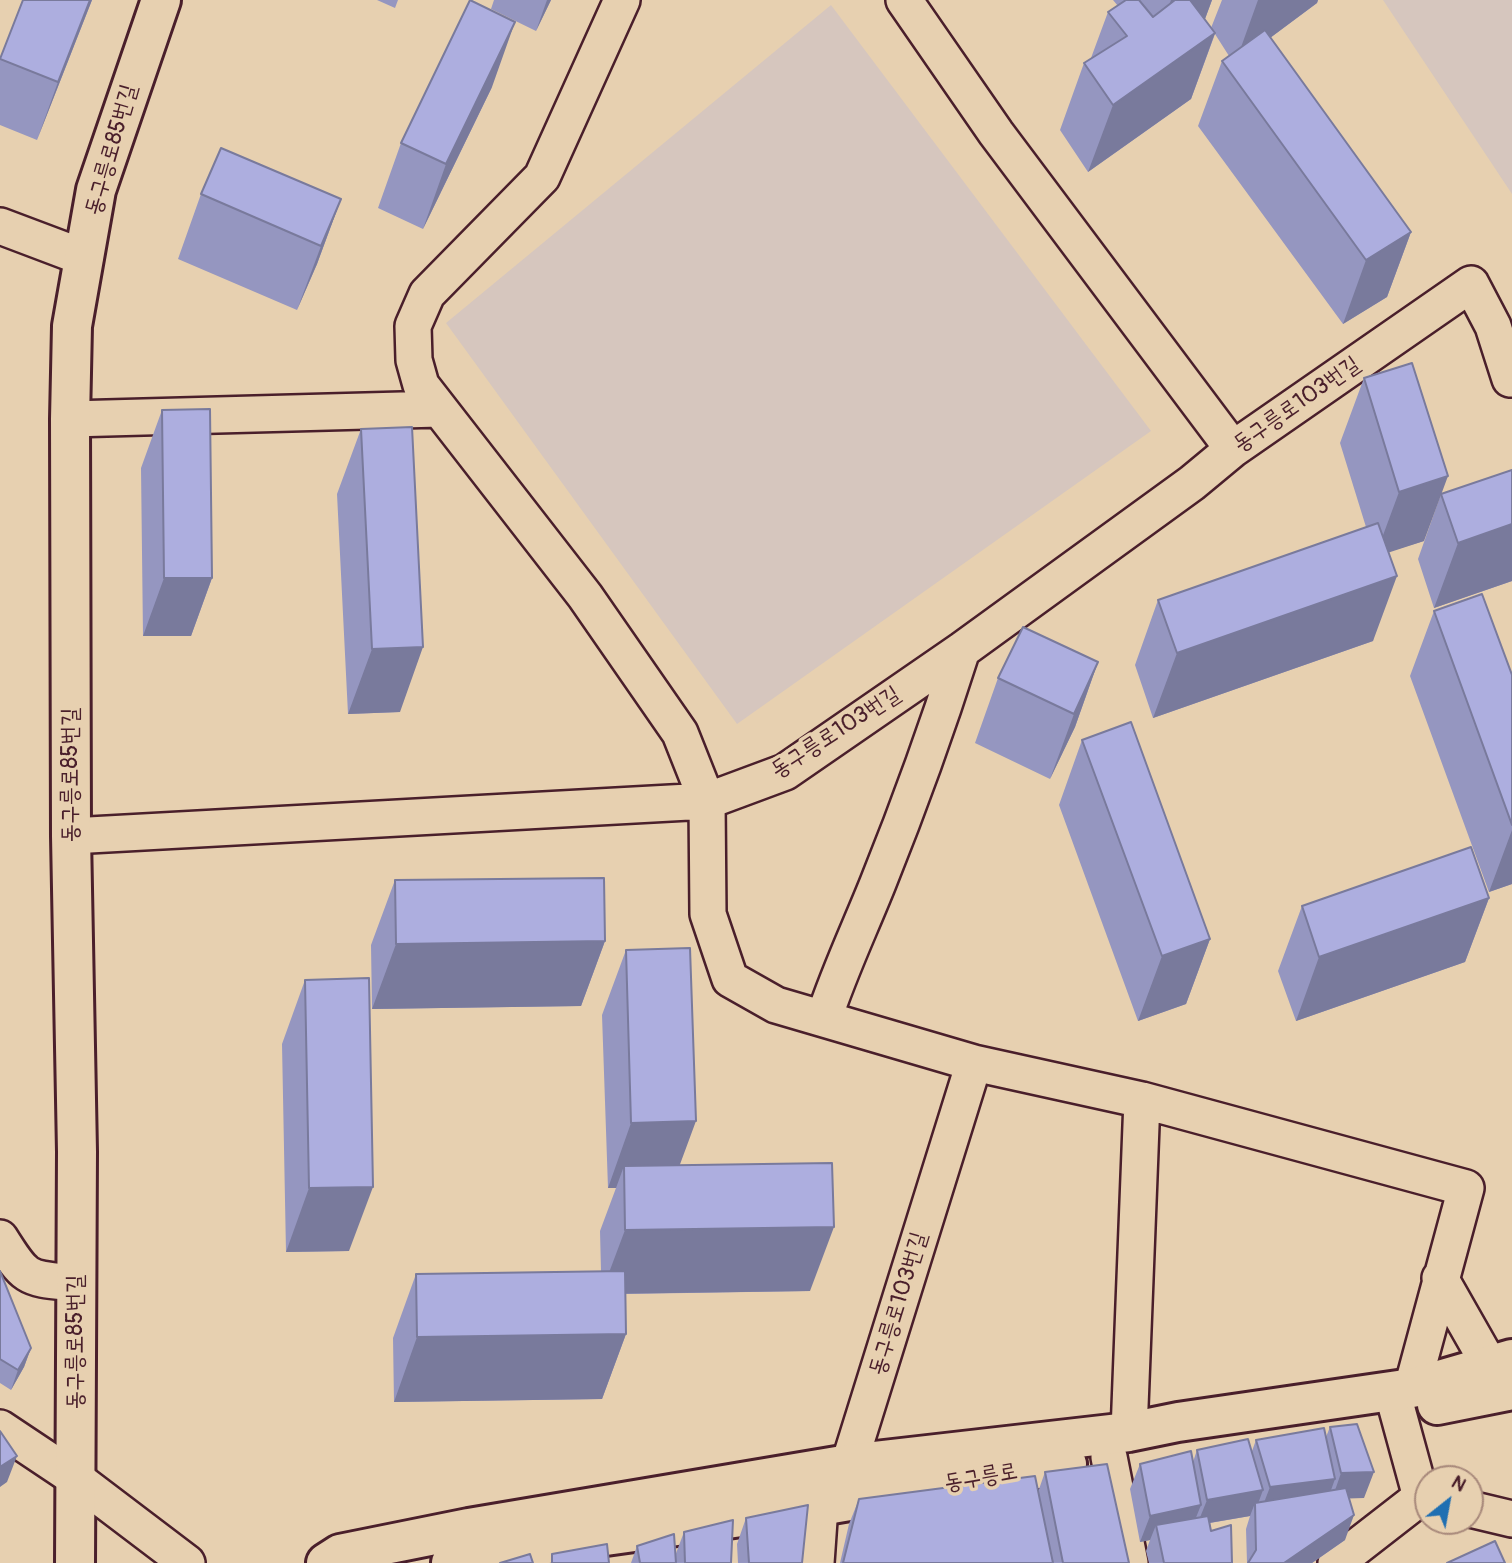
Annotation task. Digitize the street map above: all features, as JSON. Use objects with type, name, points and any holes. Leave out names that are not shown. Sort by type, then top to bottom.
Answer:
[{"type":"main road","name":"동구릉로85번길","points":[[75,1563],[77,1152],[71,836],[72,326],[96,190],[161,0]]},
{"type":"main road","name":"동구릉로","points":[[451,1563],[498,1551],[820,1506],[1119,1445],[1178,1422],[1401,1397],[1505,1372]]},
{"type":"main road","name":"동구릉로","points":[[326,1563],[340,1554],[469,1528],[849,1464],[1119,1445]]},
{"type":"street","points":[[622,0],[542,177],[427,294],[414,326],[414,360],[421,385],[585,596],[680,733],[707,801],[708,914],[730,979],[776,1005],[974,1063],[1142,1100],[1466,1188],[1401,1397],[1416,1465]]},
{"type":"street","points":[[904,0],[996,133],[1233,449]]},
{"type":"street","points":[[0,226],[85,258]]},
{"type":"street","name":"동구릉로103번길","points":[[71,836],[707,801],[785,772],[962,650],[1192,483],[1233,449],[1471,284],[1493,326],[1511,381]]},
{"type":"street","points":[[70,419],[439,409]]},
{"type":"street","points":[[824,1018],[835,984],[933,741],[962,650]]},
{"type":"street","name":"동구릉로103번길","points":[[849,1464],[974,1063]]},
{"type":"street","points":[[1130,1563],[1119,1445],[1142,1100]]},
{"type":"street","points":[[0,1238],[19,1268],[34,1278],[76,1283]]},
{"type":"street","points":[[1440,1278],[1505,1372]]},
{"type":"street","points":[[0,1428],[75,1478],[187,1563]]},
{"type":"street","points":[[1336,1563],[1414,1505]]},
{"type":"street","points":[[816,1563],[820,1506]]},
{"type":"street","points":[[1484,1512],[1512,1519]]},
{"type":"shaded area","points":[[1383,0],[1512,0],[1512,194]]},
{"type":"shaded area","points":[[831,5],[1151,431],[737,724],[446,323]]},
{"type":"building","points":[[23,0],[90,0],[58,82],[0,59]]},
{"type":"building","points":[[470,0],[515,22],[446,164],[401,143]]},
{"type":"building","points":[[1126,0],[1139,0],[1153,17],[1175,0],[1190,0],[1215,33],[1113,105],[1084,63],[1127,36],[1108,12]]},
{"type":"building","points":[[1265,30],[1411,232],[1366,260],[1222,61]]},
{"type":"building","points":[[221,148],[341,199],[321,246],[201,194]]},
{"type":"building","points":[[1412,363],[1448,476],[1399,492],[1364,378]]},
{"type":"building","points":[[210,409],[212,578],[164,578],[162,410]]},
{"type":"building","points":[[412,427],[423,647],[372,649],[361,429]]},
{"type":"building","points":[[1512,470],[1512,524],[1458,543],[1441,494]]},
{"type":"building","points":[[1378,523],[1397,576],[1177,653],[1158,600]]},
{"type":"building","points":[[1482,594],[1512,675],[1512,825],[1434,611]]},
{"type":"building","points":[[1023,627],[1098,662],[1074,714],[998,678]]},
{"type":"building","points":[[1131,722],[1210,939],[1162,956],[1082,740]]},
{"type":"building","points":[[1471,847],[1489,898],[1319,957],[1302,906]]},
{"type":"building","points":[[604,878],[605,941],[396,944],[395,880]]},
{"type":"building","points":[[690,948],[696,1121],[631,1123],[626,950]]},
{"type":"building","points":[[369,978],[373,1187],[309,1188],[305,980]]},
{"type":"building","points":[[832,1163],[834,1227],[625,1230],[624,1166]]},
{"type":"building","points":[[0,1271],[31,1348],[18,1370],[0,1359]]},
{"type":"building","points":[[625,1271],[626,1334],[417,1337],[416,1274]]},
{"type":"building","points":[[1357,1424],[1374,1472],[1341,1473],[1330,1427]]},
{"type":"building","points":[[1324,1428],[1335,1479],[1270,1487],[1256,1440]]},
{"type":"building","points":[[0,1431],[17,1456],[0,1467]]},
{"type":"building","points":[[1248,1439],[1263,1490],[1207,1500],[1197,1450]]},
{"type":"building","points":[[1191,1451],[1201,1505],[1150,1516],[1140,1464]]},
{"type":"building","points":[[1107,1464],[1129,1563],[1063,1563],[1045,1472]]},
{"type":"building","points":[[1035,1476],[1053,1563],[843,1563],[859,1499]]},
{"type":"building","points":[[1346,1488],[1354,1515],[1284,1563],[1248,1563],[1256,1550],[1255,1503]]},
{"type":"building","points":[[808,1505],[802,1563],[749,1563],[746,1518]]},
{"type":"building","points":[[1208,1516],[1211,1531],[1231,1525],[1232,1563],[1164,1563],[1156,1525]]},
{"type":"building","points":[[733,1520],[731,1563],[685,1563],[684,1532]]},
{"type":"building","points":[[674,1534],[676,1563],[640,1563],[637,1546]]},
{"type":"building","points":[[1495,1541],[1505,1563],[1447,1563]]},
{"type":"building","points":[[607,1544],[609,1563],[552,1563],[552,1554]]},
{"type":"building","points":[[530,1554],[533,1563],[500,1563]]}]
